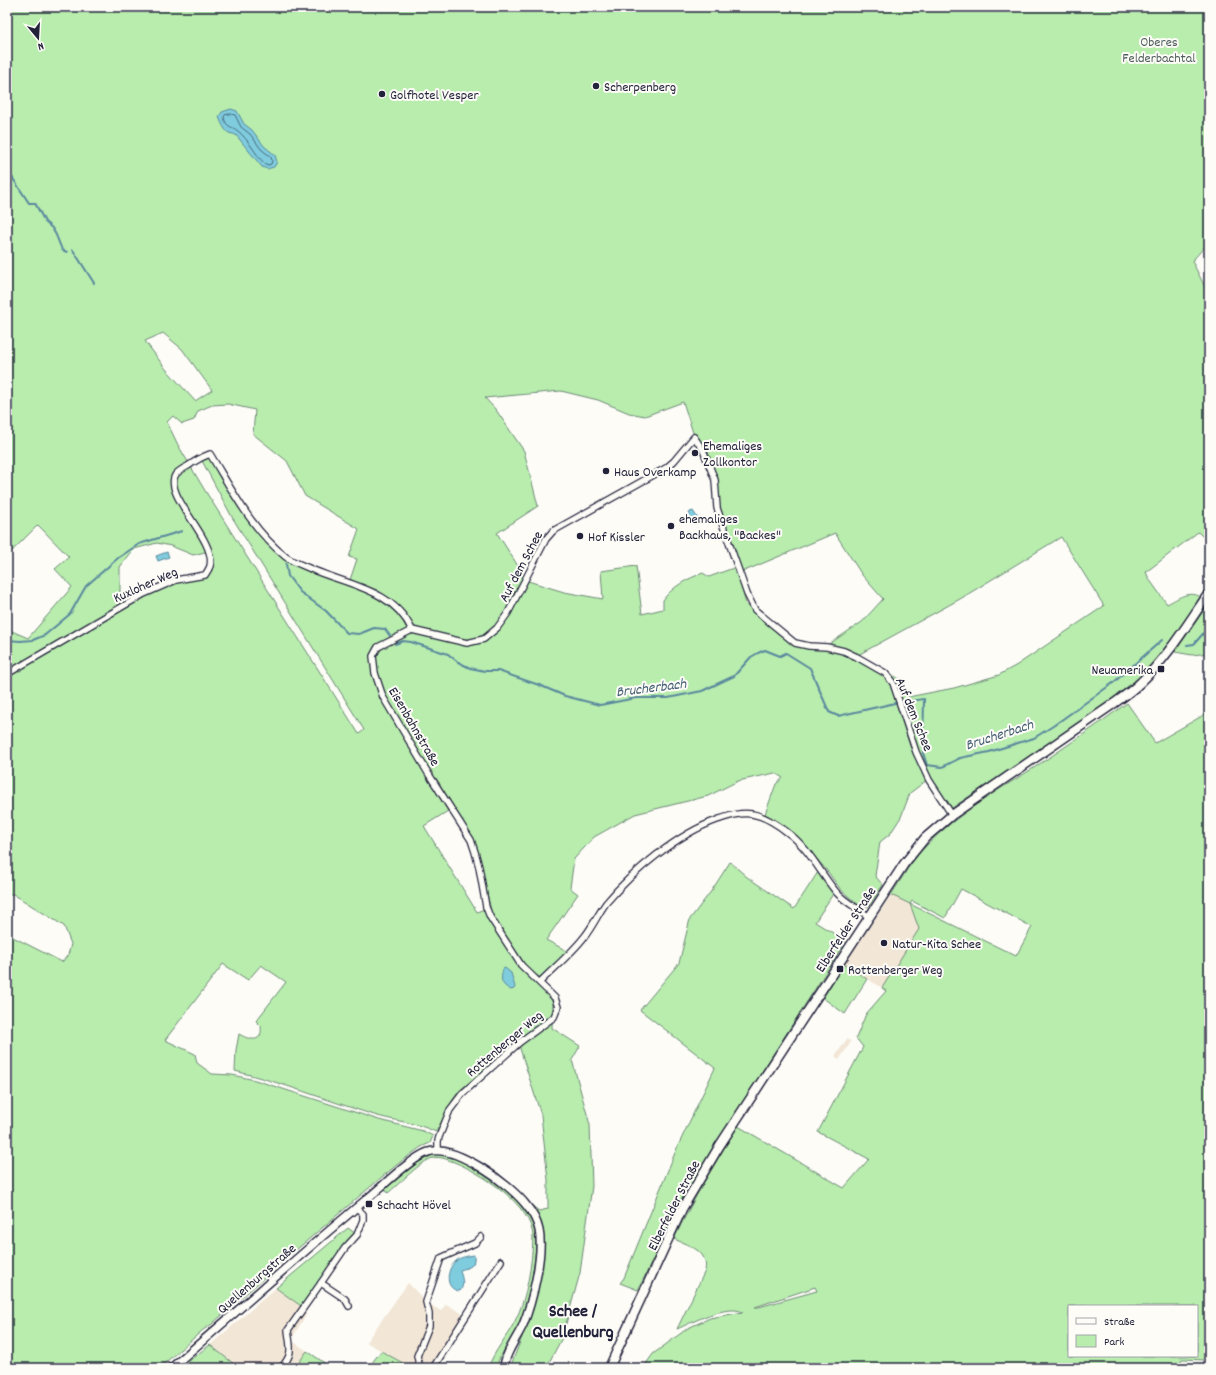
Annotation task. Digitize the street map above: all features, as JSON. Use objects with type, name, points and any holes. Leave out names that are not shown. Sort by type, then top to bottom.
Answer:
[{"type":"main road","name":"Elberfelder Straße","points":[[609,1368],[682,1209],[720,1145],[896,875],[911,855],[934,830],[952,815],[1132,690],[1150,673],[1168,652],[1209,593]]},
{"type":"street","name":"Auf dem Schee","points":[[412,630],[468,644],[484,639],[497,628],[508,613],[546,539],[553,531],[666,468],[674,461],[694,437],[703,450],[715,480],[717,508],[747,594],[755,610],[795,643],[809,646],[828,646],[858,657],[885,673],[893,684],[916,752],[930,780],[952,815]]},
{"type":"street","name":"Kuxloher Weg","points":[[7,674],[144,594],[176,580],[205,575],[210,567],[208,551],[196,527],[176,496],[173,481],[175,475],[179,472],[210,454],[237,499],[262,535],[277,549],[294,562],[376,593],[398,609],[407,620],[412,630]]},
{"type":"street","name":"Eisenbahnstraße","points":[[412,630],[378,647],[373,656],[377,683],[383,697],[400,726],[470,840],[477,860],[486,907],[490,917],[521,965],[540,982]]},
{"type":"street","points":[[540,982],[584,937],[606,904],[632,877],[661,852],[702,826],[738,813],[753,814],[767,819],[788,832],[803,846],[838,894],[869,916]]},
{"type":"street","name":"Rottenberger Weg","points":[[438,1151],[438,1141],[456,1102],[463,1093],[520,1042],[554,1017],[558,1007],[557,1002],[540,982]]},
{"type":"street","name":"Quellenburgstraße","points":[[171,1368],[414,1161],[426,1153],[438,1151],[447,1152],[462,1158],[504,1183],[526,1205],[536,1222],[540,1237],[539,1258],[530,1301],[523,1325],[505,1360],[504,1368]]},
{"type":"street","points":[[281,1368],[289,1359],[290,1353],[288,1330],[345,1248],[357,1235],[363,1220],[363,1214],[357,1208]]},
{"type":"street","points":[[420,1368],[418,1356],[429,1326],[429,1314],[426,1302],[441,1258],[475,1243],[481,1237]]},
{"type":"street","points":[[433,1368],[501,1261]]},
{"type":"street","points":[[322,1283],[345,1299],[349,1306]]},
{"type":"shaded area","name":"Natur-Kita Schee","points":[[891,895],[910,904],[919,929],[882,988],[844,964]]},
{"type":"shaded area","points":[[847,1039],[851,1042],[839,1060],[835,1056]]},
{"type":"shaded area","points":[[408,1283],[427,1303],[441,1311],[446,1304],[465,1315],[431,1368],[412,1368],[366,1342]]},
{"type":"shaded area","points":[[276,1288],[305,1309],[306,1315],[291,1340],[307,1351],[295,1368],[239,1368],[210,1345]]},
{"type":"green space","name":"Oberes Felderbachtal","points":[[7,7],[1209,7],[1209,242],[1192,261],[1209,295],[1209,543],[1198,532],[1146,572],[1149,579],[1167,604],[1180,597],[1192,594],[1201,597],[1149,670],[1128,690],[952,808],[930,779],[917,754],[890,674],[898,678],[908,697],[954,688],[999,675],[1017,665],[1104,606],[1061,537],[960,599],[858,655],[826,646],[862,622],[883,599],[862,575],[835,533],[742,572],[720,511],[717,480],[696,442],[683,402],[645,416],[629,413],[598,400],[561,391],[485,398],[496,410],[524,451],[538,506],[497,533],[525,577],[506,613],[489,632],[471,640],[446,636],[416,628],[400,607],[377,590],[350,580],[357,559],[349,557],[359,529],[305,496],[287,461],[253,434],[255,410],[228,404],[212,405],[198,411],[194,420],[182,424],[173,416],[167,422],[178,445],[204,489],[359,734],[364,730],[232,517],[201,459],[211,458],[236,501],[261,537],[292,564],[375,593],[396,609],[405,622],[407,630],[379,644],[373,654],[371,662],[374,681],[391,715],[396,713],[386,696],[377,670],[376,657],[379,651],[391,643],[407,635],[416,633],[466,644],[493,633],[528,581],[564,592],[603,599],[601,571],[636,566],[642,614],[663,609],[663,600],[671,591],[686,580],[703,573],[709,577],[736,567],[746,604],[756,615],[780,635],[807,648],[829,649],[842,653],[882,675],[890,684],[910,746],[927,780],[910,793],[901,817],[890,834],[880,842],[875,876],[883,885],[869,906],[861,907],[841,890],[800,839],[783,825],[765,814],[776,784],[783,778],[775,773],[738,781],[708,796],[635,814],[594,837],[574,859],[570,888],[578,894],[546,940],[569,952],[541,978],[524,963],[492,915],[477,851],[472,837],[436,778],[429,780],[448,811],[424,826],[477,912],[484,909],[488,918],[518,965],[546,991],[553,1003],[552,1028],[580,1046],[572,1060],[590,1125],[592,1186],[580,1273],[562,1338],[546,1368],[513,1368],[511,1365],[533,1309],[543,1255],[543,1233],[537,1215],[531,1205],[539,1211],[548,1209],[548,1180],[541,1115],[517,1039],[508,1044],[488,1067],[459,1091],[452,1101],[436,1132],[420,1126],[371,1114],[252,1075],[235,1071],[236,1050],[239,1034],[252,1039],[258,1038],[261,1032],[261,1026],[256,1021],[286,982],[261,965],[248,980],[223,964],[165,1040],[195,1054],[197,1063],[212,1074],[232,1075],[255,1080],[379,1120],[423,1131],[433,1136],[430,1143],[421,1147],[382,1177],[159,1368],[7,1368],[7,934],[62,962],[68,955],[71,944],[64,926],[13,894],[7,894],[7,629],[28,638],[72,587],[55,569],[69,557],[38,525],[7,556]],"holes":[[[163,333],[182,349],[212,390],[195,401],[165,368],[145,341]],[[157,543],[171,546],[193,555],[209,551],[214,560],[211,571],[199,577],[177,582],[125,604],[120,595],[120,567],[134,549]]]},
{"type":"green space","points":[[1209,603],[1209,653],[1192,655],[1175,652]]},
{"type":"green space","points":[[1209,702],[1209,1355],[1205,1360],[1182,1359],[1177,1368],[643,1368],[653,1354],[688,1328],[710,1318],[743,1312],[728,1310],[719,1312],[700,1318],[677,1329],[705,1271],[705,1264],[704,1259],[697,1250],[674,1239],[697,1195],[738,1126],[844,1188],[869,1159],[818,1132],[863,1047],[856,1038],[866,1014],[886,991],[882,988],[919,929],[910,904],[891,895],[907,869],[921,851],[938,834],[963,814],[1056,753],[1127,703],[1155,743],[1202,716],[1207,711]],"holes":[[[961,889],[1032,927],[1016,956],[910,904],[912,901],[945,918]],[[815,1287],[817,1291],[755,1307]]]},
{"type":"green space","points":[[730,862],[747,877],[794,909],[818,872],[833,894],[815,922],[846,941],[709,1154],[677,1211],[638,1290],[620,1283],[624,1278],[677,1148],[715,1068],[640,1010],[679,963],[690,919],[712,890]]},
{"type":"green space","points":[[844,964],[867,979],[845,1014],[823,998]]},
{"type":"green space","points":[[432,1155],[447,1156],[461,1161],[488,1176],[523,1206],[531,1219],[536,1243],[530,1288],[516,1330],[500,1357],[498,1368],[488,1368],[515,1321],[523,1302],[531,1259],[533,1238],[531,1226],[515,1202],[491,1182],[465,1167],[441,1158],[433,1158],[422,1163],[388,1193],[385,1189],[417,1163]]},
{"type":"green space","points":[[348,1228],[356,1234],[343,1247],[301,1306],[276,1288]]},
{"type":"green space","points":[[210,1345],[239,1368],[179,1368]]},
{"type":"green space","points":[[307,1351],[332,1368],[295,1368]]},
{"type":"green space","points":[[381,1351],[412,1368],[368,1368]]},
{"type":"water","points":[[231,109],[237,111],[244,124],[252,130],[264,146],[275,155],[277,162],[274,167],[267,169],[262,167],[236,135],[229,133],[223,126],[219,117],[222,112]]},
{"type":"water","points":[[693,511],[699,520],[696,523],[691,520],[689,514]]},
{"type":"water","points":[[167,552],[169,557],[158,561],[156,556]]},
{"type":"water","points":[[505,968],[511,973],[515,987],[514,989],[511,990],[502,982],[502,973],[503,969]]},
{"type":"water","points":[[474,1255],[473,1264],[460,1270],[463,1281],[462,1289],[460,1291],[455,1290],[451,1287],[448,1279],[450,1269],[458,1260]]},
{"type":"waterway","points":[[7,161],[8,171],[29,203],[35,203],[45,222],[52,228],[62,250],[67,252]]},
{"type":"waterway","points":[[73,250],[94,283]]},
{"type":"waterway","name":"Brucherbach","points":[[8,640],[33,640],[45,635],[70,614],[86,586],[118,558],[139,544],[182,531]]},
{"type":"waterway","name":"Brucherbach","points":[[286,564],[288,576],[300,592],[326,611],[347,633],[359,634],[374,628],[385,629],[390,636]]},
{"type":"waterway","name":"Brucherbach","points":[[1187,645],[1194,644],[1209,627]]},
{"type":"waterway","name":"Brucherbach","points":[[902,702],[924,699],[923,753],[927,765],[942,767],[960,758],[989,752],[1034,738],[1113,683],[1162,640]]},
{"type":"waterway","name":"Brucherbach","points":[[395,644],[403,641],[411,642],[448,654],[458,662],[470,668],[485,671],[498,671],[539,685],[565,696],[600,705],[636,698],[668,698],[702,691],[734,676],[751,657],[765,650],[780,656],[786,653],[810,668],[829,712],[838,716],[895,703]]},
{"type":"place","name":"Scherpenberg","points":[[596,86]]},
{"type":"place","name":"Golfhotel Vesper","points":[[382,94]]},
{"type":"place","name":"Ehemaliges Zollkontor","points":[[695,453]]},
{"type":"place","name":"Haus Overkamp","points":[[606,471]]},
{"type":"place","name":"ehemaliges Backhaus, \"Backes\"","points":[[671,526]]},
{"type":"place","name":"Hof Kissler","points":[[580,536]]},
{"type":"place","name":"Neuamerika","points":[[1161,669]]},
{"type":"place","name":"Natur-Kita Schee","points":[[884,943]]},
{"type":"place","name":"Rottenberger Weg","points":[[840,969]]},
{"type":"place","name":"Schacht Hövel","points":[[369,1204]]},
{"type":"district","name":"Schee / Quellenburg","points":[[573,1320]]}]
